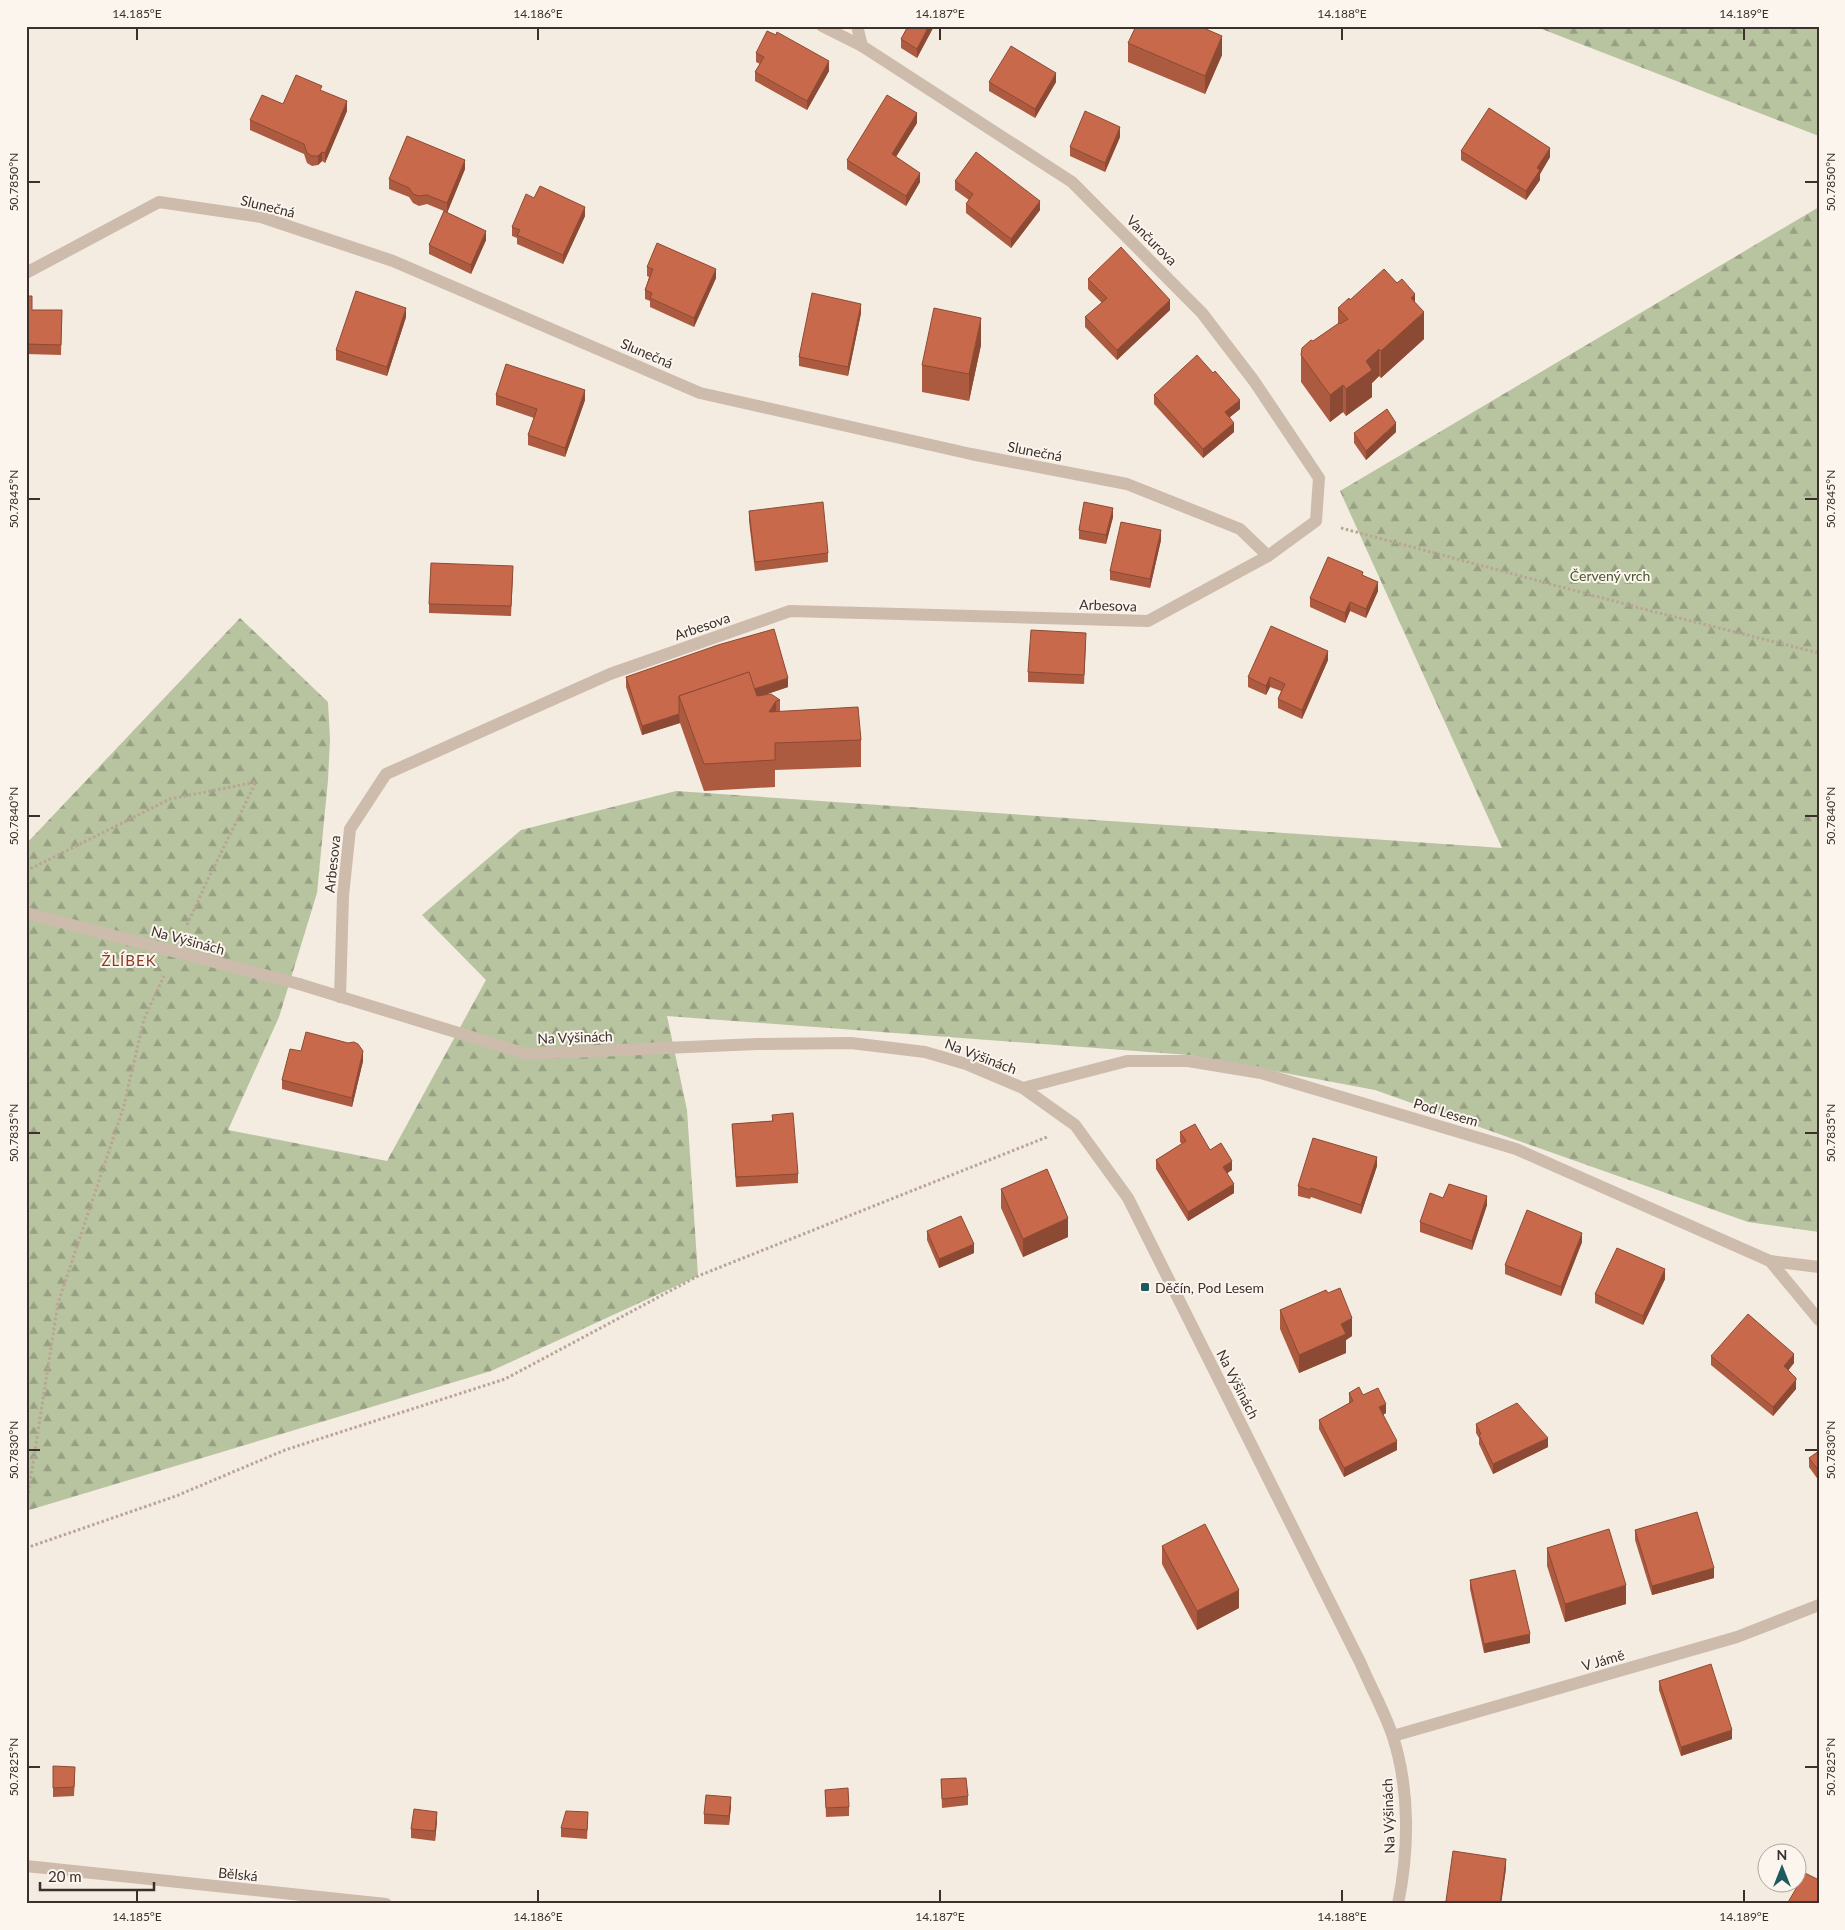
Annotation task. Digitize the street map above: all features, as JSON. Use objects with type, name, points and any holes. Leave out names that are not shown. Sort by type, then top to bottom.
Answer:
[{"type":"street","name":"Vančurova","points":[[822,26],[862,46],[1072,182],[1202,313],[1254,380],[1319,478],[1316,521]]},
{"type":"street","points":[[857,26],[862,46]]},
{"type":"street","name":"Slunečná","points":[[26,272],[159,202],[261,217],[393,261],[700,393],[971,454],[1128,484],[1240,529],[1268,556]]},
{"type":"street","points":[[1268,556],[1316,521]]},
{"type":"street","name":"Arbesova","points":[[340,997],[343,896],[350,829],[386,774],[610,674],[790,611],[1148,621],[1268,556]]},
{"type":"street","name":"Na Výšinách","points":[[26,913],[299,984],[527,1054],[757,1044],[851,1043],[925,1052],[966,1064],[1023,1088],[1075,1125],[1128,1198],[1361,1664],[1393,1736],[1404,1777],[1406,1815],[1405,1860],[1398,1904]]},
{"type":"street","name":"Pod Lesem","points":[[1023,1088],[1128,1060],[1188,1060],[1261,1073],[1516,1149],[1770,1261],[1819,1320]]},
{"type":"street","points":[[1770,1261],[1819,1267]]},
{"type":"street","name":"V Jámě","points":[[1393,1736],[1737,1637],[1819,1605]]},
{"type":"street","name":"Bělská","points":[[26,1866],[386,1904]]},
{"type":"path","points":[[1316,521],[1655,612],[1819,653]]},
{"type":"path","points":[[26,871],[170,799],[256,782],[184,930]]},
{"type":"path","points":[[26,1508],[58,1303],[123,1109],[144,1019],[164,974]]},
{"type":"path","points":[[26,1548],[176,1496],[285,1450],[505,1379],[698,1276],[1075,1125]]},
{"type":"green space","points":[[1534,26],[1819,26],[1819,136]]},
{"type":"green space","name":"Červený vrch","points":[[1819,207],[1819,1232],[1748,1222],[1375,1090],[1189,1055],[667,1016],[687,1110],[698,1276],[491,1371],[26,1511],[26,844],[240,618],[328,702],[330,739],[317,893],[279,1017],[228,1130],[387,1161],[486,980],[422,915],[521,830],[676,791],[1502,848],[1340,491]]},
{"type":"building","points":[[908,26],[929,26],[917,49],[901,39]]},
{"type":"building","points":[[1136,26],[1199,26],[1222,36],[1205,76],[1128,43]]},
{"type":"building","points":[[767,31],[776,35],[777,32],[829,61],[807,101],[755,72],[764,57],[756,53]]},
{"type":"building","points":[[1011,46],[1056,73],[1035,109],[989,82]]},
{"type":"building","points":[[296,75],[322,86],[320,90],[347,101],[325,153],[322,152],[318,156],[312,156],[307,153],[304,144],[250,120],[262,95],[283,104]]},
{"type":"building","points":[[887,95],[917,113],[892,154],[920,173],[906,196],[847,160]]},
{"type":"building","points":[[1489,108],[1550,148],[1537,168],[1540,170],[1526,191],[1461,151]]},
{"type":"building","points":[[1085,111],[1120,127],[1105,163],[1070,147]]},
{"type":"building","points":[[407,136],[465,160],[447,203],[427,195],[419,196],[413,194],[409,188],[389,179]]},
{"type":"building","points":[[976,152],[1040,201],[1011,239],[966,204],[973,194],[955,181]]},
{"type":"building","points":[[540,186],[585,207],[563,255],[517,235],[520,230],[512,227],[526,194],[534,198]]},
{"type":"building","points":[[444,211],[486,231],[471,265],[429,245]]},
{"type":"building","points":[[657,243],[716,269],[694,318],[650,298],[652,293],[645,290],[653,269],[647,267]]},
{"type":"building","points":[[1121,247],[1170,300],[1117,350],[1085,317],[1107,298],[1088,279]]},
{"type":"building","points":[[1384,269],[1397,283],[1402,279],[1415,294],[1411,298],[1424,312],[1381,351],[1379,349],[1366,361],[1372,370],[1346,389],[1343,385],[1330,395],[1301,355],[1302,348],[1311,340],[1313,341],[1348,319],[1338,308],[1349,298],[1350,300]]},
{"type":"building","points":[[356,291],[406,308],[387,367],[336,350]]},
{"type":"building","points":[[812,293],[861,304],[848,367],[799,357]]},
{"type":"building","points":[[26,296],[32,296],[32,310],[62,310],[61,345],[26,344]]},
{"type":"building","points":[[934,308],[981,318],[969,374],[922,365]]},
{"type":"building","points":[[1197,355],[1213,373],[1215,371],[1240,400],[1225,412],[1234,423],[1203,449],[1154,395]]},
{"type":"building","points":[[506,364],[585,390],[565,448],[528,435],[537,409],[496,395]]},
{"type":"building","points":[[1387,409],[1396,423],[1366,451],[1354,433]]},
{"type":"building","points":[[823,502],[828,553],[755,562],[749,511]]},
{"type":"building","points":[[1084,502],[1113,508],[1106,535],[1079,530]]},
{"type":"building","points":[[1121,522],[1161,530],[1150,579],[1110,571]]},
{"type":"building","points":[[1328,557],[1363,572],[1362,575],[1378,582],[1366,609],[1350,602],[1345,613],[1310,598]]},
{"type":"building","points":[[431,563],[513,566],[511,606],[429,604]]},
{"type":"building","points":[[1271,626],[1328,651],[1302,710],[1278,699],[1285,684],[1270,677],[1266,686],[1248,677]]},
{"type":"building","points":[[774,629],[788,678],[754,689],[749,672],[679,696],[679,714],[642,726],[626,677],[718,645]]},
{"type":"building","points":[[1031,630],[1086,633],[1084,675],[1028,672]]},
{"type":"building","points":[[749,672],[757,696],[771,694],[780,700],[776,701],[769,712],[858,707],[861,740],[775,743],[775,760],[704,764],[679,696]]},
{"type":"building","points":[[306,1032],[348,1043],[354,1042],[363,1051],[352,1098],[282,1080],[290,1049],[301,1051]]},
{"type":"building","points":[[793,1113],[798,1174],[736,1177],[732,1124],[773,1121],[772,1115]]},
{"type":"building","points":[[1195,1124],[1210,1150],[1221,1143],[1232,1161],[1223,1167],[1234,1184],[1188,1212],[1156,1160],[1186,1141],[1180,1132]]},
{"type":"building","points":[[1313,1138],[1377,1157],[1361,1205],[1311,1188],[1310,1190],[1298,1186]]},
{"type":"building","points":[[1047,1169],[1068,1218],[1023,1239],[1001,1189]]},
{"type":"building","points":[[1449,1184],[1487,1196],[1472,1241],[1420,1222],[1430,1193],[1443,1198]]},
{"type":"building","points":[[1527,1210],[1582,1233],[1561,1287],[1505,1265]]},
{"type":"building","points":[[961,1216],[974,1244],[939,1259],[927,1231]]},
{"type":"building","points":[[1617,1248],[1665,1269],[1643,1316],[1595,1294]]},
{"type":"building","points":[[1340,1288],[1352,1318],[1341,1324],[1346,1334],[1299,1355],[1280,1310],[1326,1290],[1328,1293]]},
{"type":"building","points":[[1748,1314],[1794,1354],[1784,1366],[1796,1380],[1773,1407],[1711,1356]]},
{"type":"building","points":[[1359,1387],[1363,1395],[1378,1388],[1386,1404],[1379,1407],[1397,1441],[1344,1468],[1319,1420],[1353,1401],[1349,1393]]},
{"type":"building","points":[[1517,1403],[1548,1438],[1493,1464],[1479,1435],[1481,1434],[1476,1424]]},
{"type":"building","points":[[1819,1451],[1819,1471],[1809,1458]]},
{"type":"building","points":[[1697,1512],[1714,1568],[1652,1586],[1635,1530]]},
{"type":"building","points":[[1205,1524],[1239,1590],[1197,1611],[1162,1546]]},
{"type":"building","points":[[1609,1529],[1626,1585],[1565,1604],[1547,1548]]},
{"type":"building","points":[[1515,1570],[1530,1634],[1484,1644],[1470,1580]]},
{"type":"building","points":[[1711,1664],[1732,1730],[1681,1747],[1659,1681]]},
{"type":"building","points":[[53,1766],[75,1767],[74,1787],[53,1788]]},
{"type":"building","points":[[966,1778],[968,1796],[942,1799],[941,1779]]},
{"type":"building","points":[[848,1788],[849,1807],[826,1808],[825,1790]]},
{"type":"building","points":[[706,1795],[731,1797],[729,1816],[704,1814]]},
{"type":"building","points":[[414,1809],[437,1812],[435,1831],[411,1829]]},
{"type":"building","points":[[566,1811],[588,1812],[587,1830],[561,1828]]},
{"type":"building","points":[[1453,1851],[1506,1859],[1500,1904],[1463,1904],[1446,1901]]},
{"type":"building","points":[[1808,1874],[1819,1880],[1819,1904],[1787,1904],[1794,1892],[1808,1892]]},
{"type":"place","name":"Děčín, Pod Lesem","points":[[1145,1287]]},
{"type":"district","name":"ŽLÍBEK","points":[[129,960]]}]
